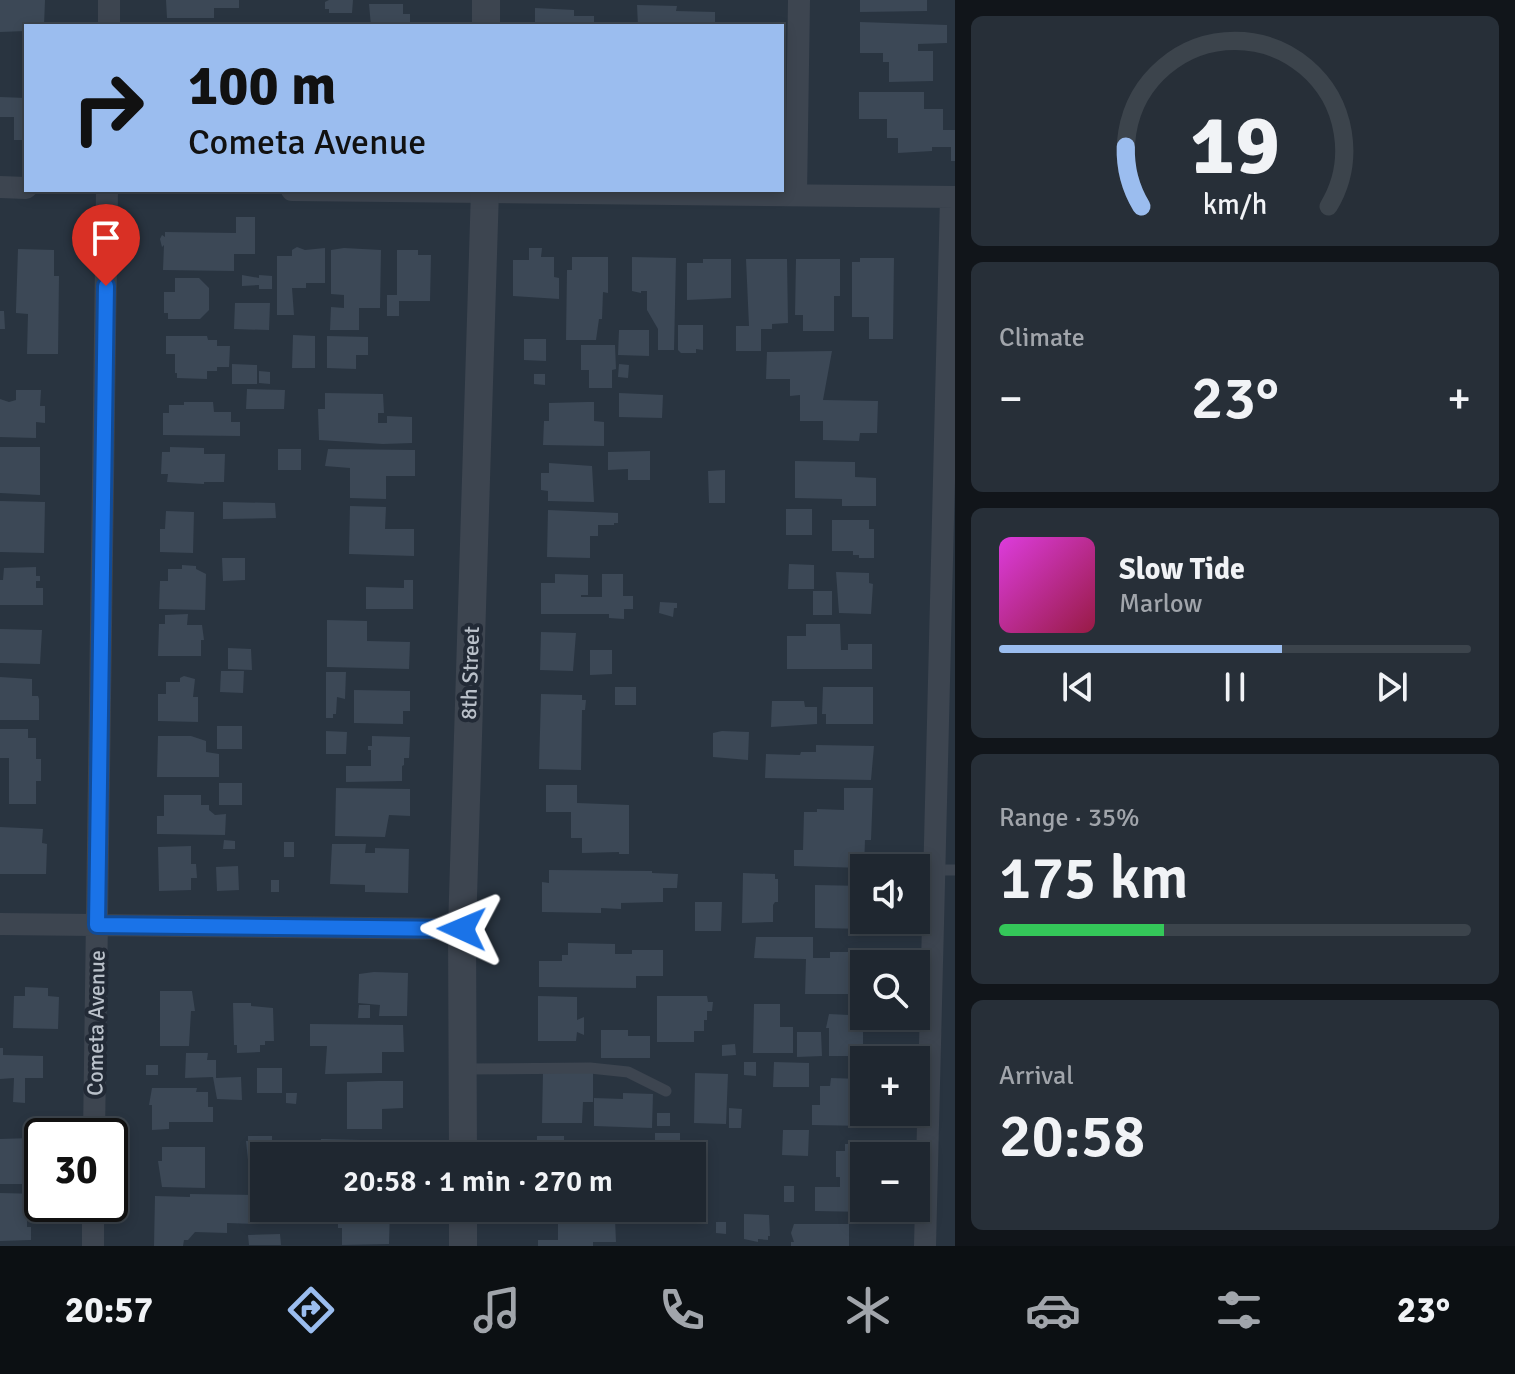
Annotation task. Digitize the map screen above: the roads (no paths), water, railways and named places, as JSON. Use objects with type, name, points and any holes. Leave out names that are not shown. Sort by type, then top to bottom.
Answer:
[{"type":"street","points":[[109,0],[109,24]]},
{"type":"street","points":[[486,0],[486,24]]},
{"type":"street","points":[[796,195],[799,0]]},
{"type":"street","points":[[0,187],[24,188]]},
{"type":"street","name":"Cometa Avenue","points":[[94,1118],[107,192]]},
{"type":"street","name":"8th Street","points":[[463,1142],[462,929],[485,192]]},
{"type":"street","points":[[563,192],[953,197],[945,870],[925,1246]]},
{"type":"street","points":[[0,924],[462,929]]},
{"type":"street","points":[[93,1222],[93,1246]]},
{"type":"street","points":[[463,1222],[463,1246]]},
{"type":"lane","points":[[462,1069],[590,1068],[628,1072],[666,1091]]}]
